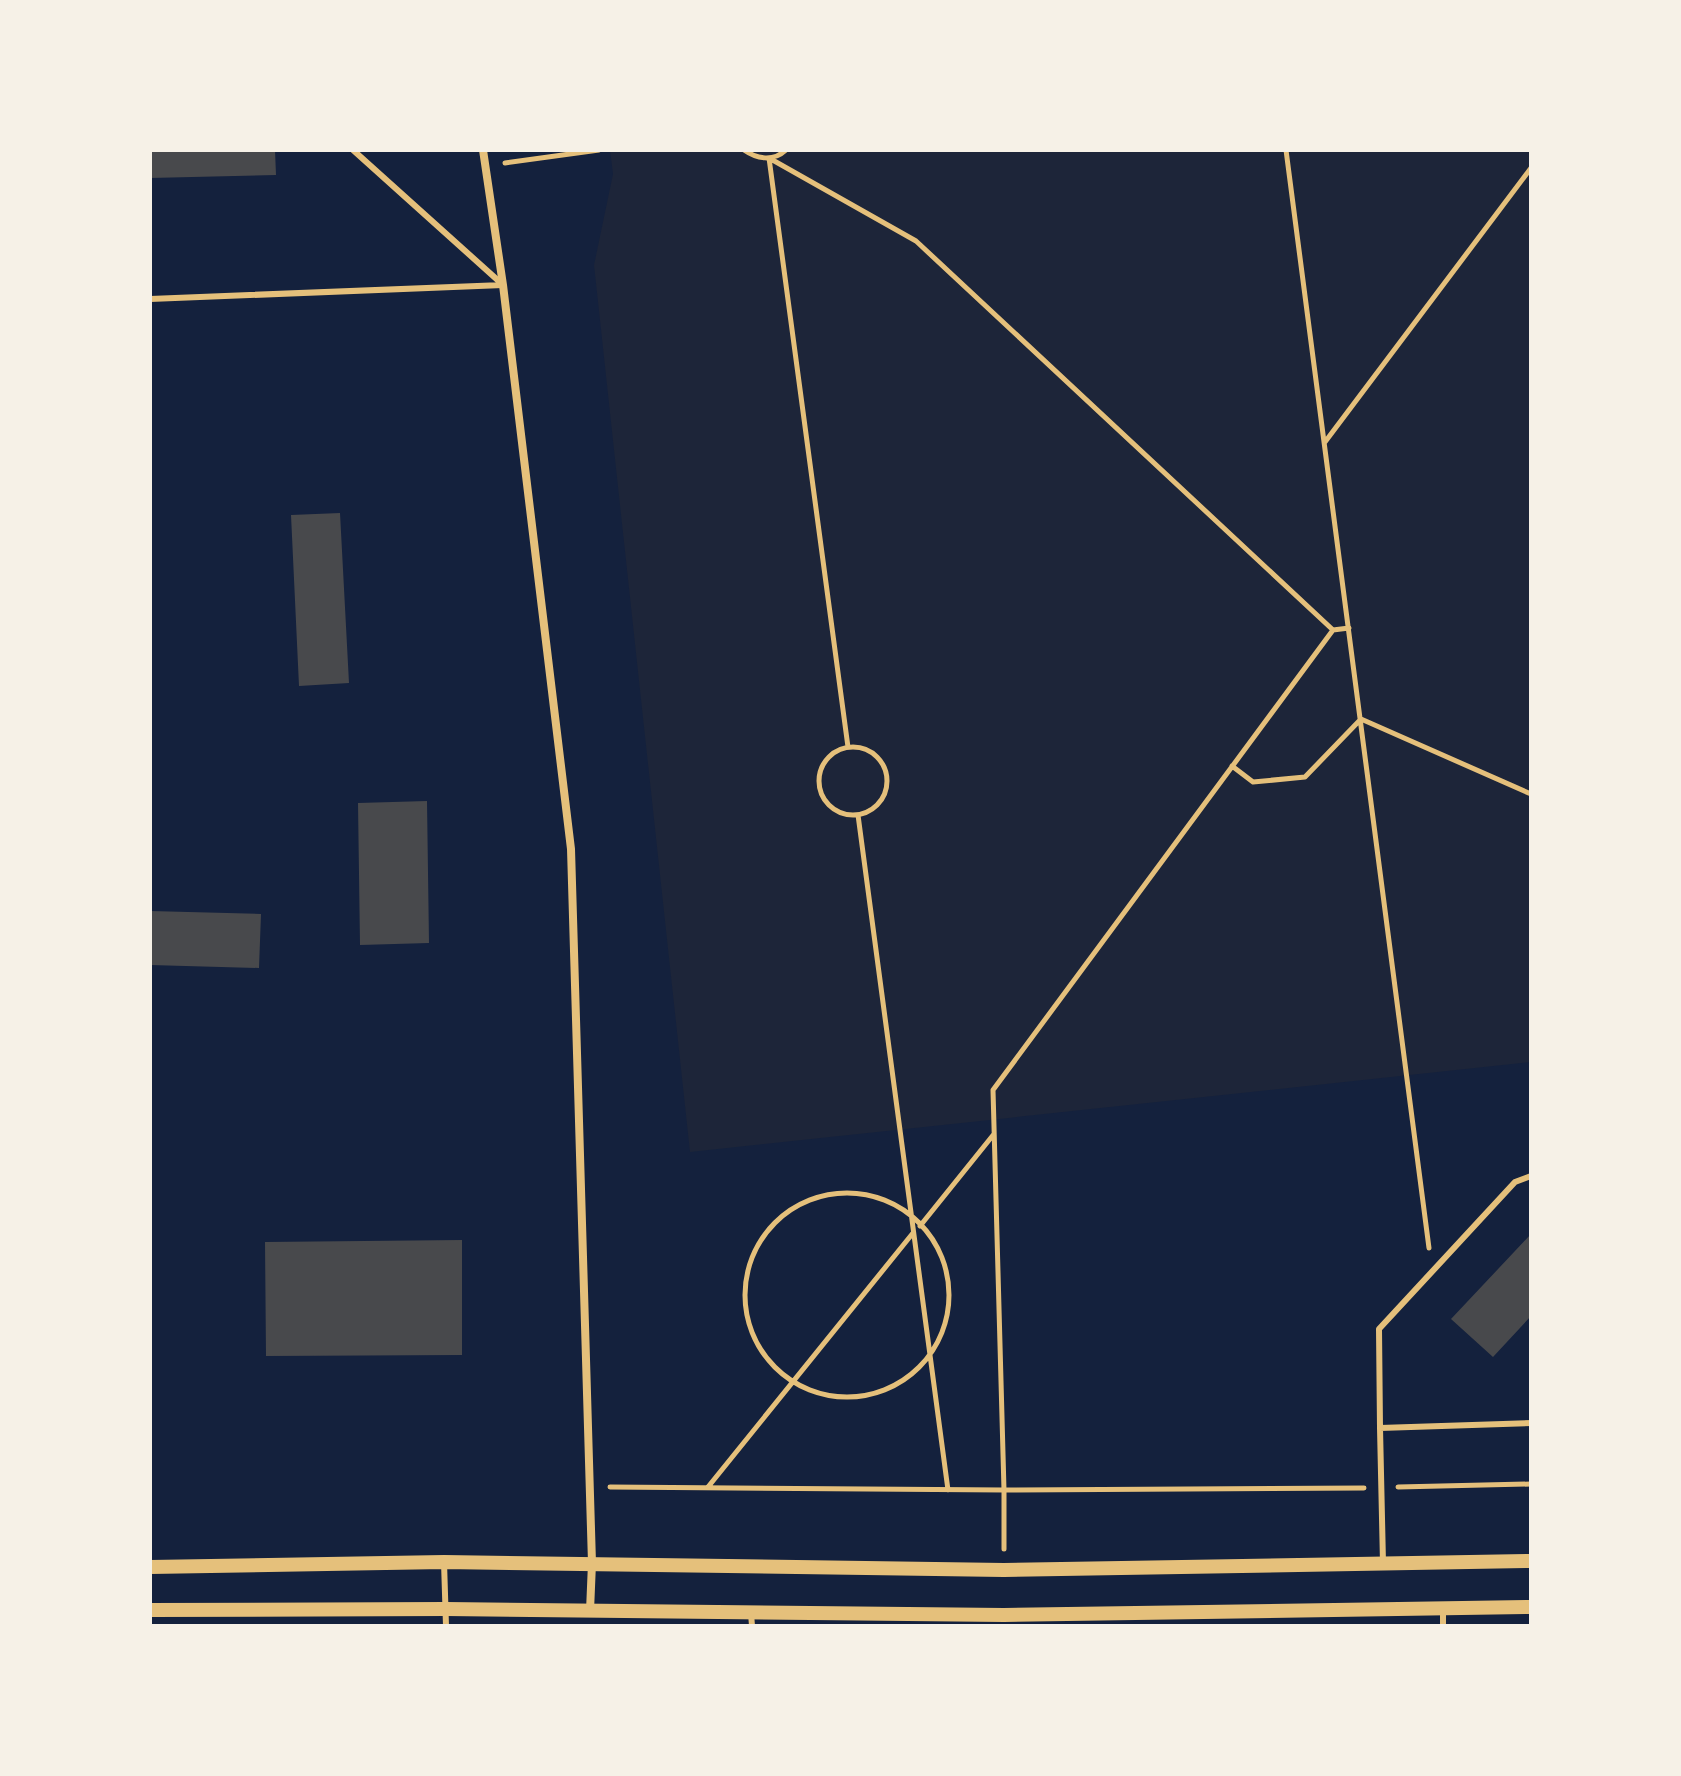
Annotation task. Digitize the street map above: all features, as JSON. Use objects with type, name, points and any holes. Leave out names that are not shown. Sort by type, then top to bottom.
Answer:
[{"type":"street","points":[[483,150],[503,285],[571,849],[592,1563],[590,1611]]},
{"type":"street","points":[[150,1567],[444,1562],[1004,1570],[1531,1561]]},
{"type":"street","points":[[150,1610],[590,1611],[752,1619],[1531,1607]]},
{"type":"lane","points":[[353,150],[503,285]]},
{"type":"lane","points":[[150,299],[503,285]]},
{"type":"lane","points":[[1383,1563],[1379,1329],[1515,1182],[1531,1176]]},
{"type":"lane","points":[[1380,1428],[1531,1423]]},
{"type":"lane","points":[[444,1562],[446,1626]]},
{"type":"lane","points":[[1443,1609],[1443,1626]]},
{"type":"path","points":[[485,166],[599,150]]},
{"type":"path","points":[[744,150],[757,158],[769,158],[786,150]]},
{"type":"path","points":[[1286,150],[1432,1271]]},
{"type":"path","points":[[769,158],[916,241],[1333,630]]},
{"type":"path","points":[[769,158],[848,747]]},
{"type":"path","points":[[1325,443],[1531,168]]},
{"type":"path","points":[[1004,1570],[993,1090],[1333,630],[1349,628]]},
{"type":"path","points":[[1232,766],[1253,782],[1305,777],[1361,719]]},
{"type":"path","points":[[1361,719],[1531,794]]},
{"type":"path","points":[[848,747],[862,748],[874,754],[883,764],[887,776],[886,790],[880,801],[858,815],[844,814],[832,808],[823,798],[820,786],[820,772],[826,760],[836,751],[848,747]]},
{"type":"path","points":[[858,815],[948,1490]]},
{"type":"path","points":[[708,1488],[994,1134]]},
{"type":"path","points":[[849,1192],[872,1195],[893,1203],[921,1224],[943,1258],[949,1278],[950,1298],[941,1338],[915,1372],[898,1385],[856,1398],[813,1392],[776,1369],[752,1332],[746,1310],[745,1288],[749,1266],[770,1227],[806,1201],[849,1192]]},
{"type":"path","points":[[589,1486],[1004,1490],[1531,1484]]},
{"type":"shaded area","points":[[610,150],[1531,150],[1531,1062],[690,1152],[594,265],[613,174]]},
{"type":"building","points":[[150,150],[275,150],[276,175],[150,178]]},
{"type":"building","points":[[340,513],[349,683],[299,686],[291,515]]},
{"type":"building","points":[[427,801],[429,943],[360,945],[358,803]]},
{"type":"building","points":[[150,911],[261,914],[259,968],[150,965]]},
{"type":"building","points":[[1531,1234],[1531,1316],[1493,1357],[1451,1319]]},
{"type":"building","points":[[462,1240],[462,1355],[266,1356],[265,1242]]}]
